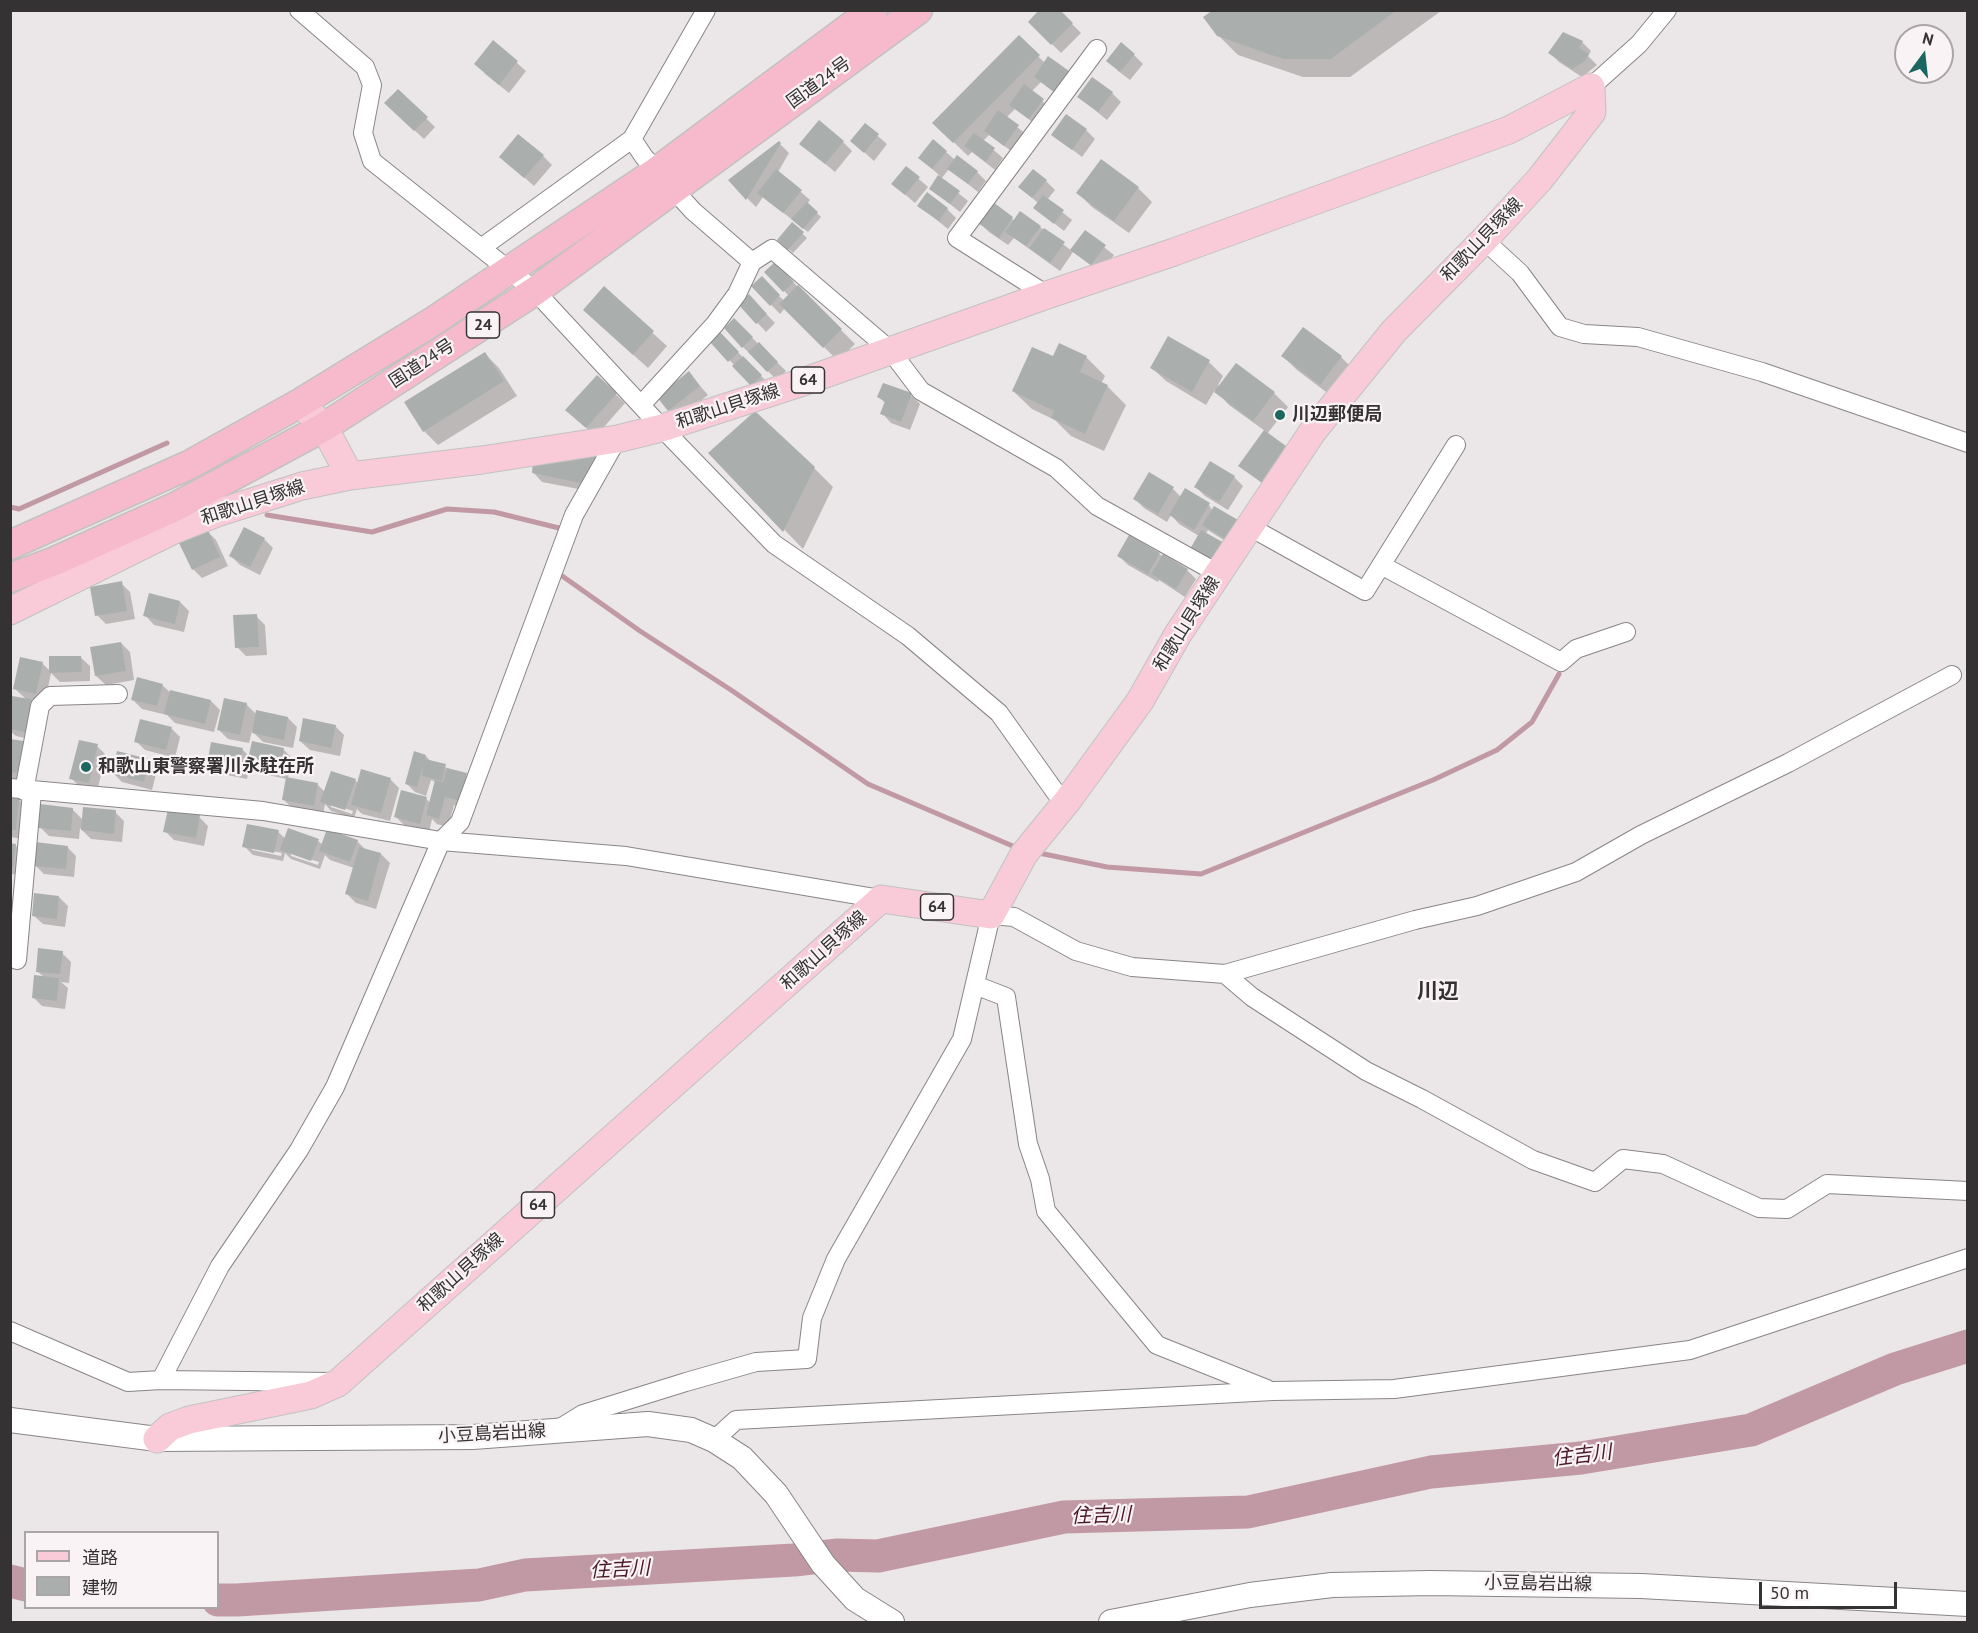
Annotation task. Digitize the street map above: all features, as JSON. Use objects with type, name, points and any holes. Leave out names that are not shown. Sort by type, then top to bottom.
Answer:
[{"type":"highway","name":"国道24号","points":[[10,578],[55,561],[175,507],[324,427],[535,291],[665,180],[873,10]]},
{"type":"highway","name":"国道24号","points":[[10,545],[189,465],[300,403],[432,322],[509,271],[665,180],[918,10]]},
{"type":"main road","name":"和歌山貝塚線","points":[[10,611],[174,530],[217,513],[302,486],[350,476],[617,439],[662,428],[796,384],[1174,252],[1509,130],[1591,87],[1592,112],[1540,179],[1484,240],[1394,331],[1313,431],[1178,634],[1140,701],[1068,800],[1024,854],[991,915],[881,899],[338,1383],[311,1395],[189,1420],[170,1427],[158,1438]]},
{"type":"main road","points":[[300,403],[324,427],[350,476]]},
{"type":"main road","name":"小豆島岩出線","points":[[10,1420],[158,1438],[473,1437],[648,1424],[691,1430],[714,1440],[742,1458],[776,1494],[823,1564],[855,1599],[892,1623]]},
{"type":"main road","name":"小豆島岩出線","points":[[1111,1623],[1250,1595],[1332,1585],[1430,1583],[1641,1586],[1968,1604]]},
{"type":"street","points":[[299,10],[365,67],[372,85],[363,133],[372,161],[535,291],[774,544],[908,636],[999,713],[1056,793],[1068,800]]},
{"type":"street","points":[[481,248],[632,139],[706,10]]},
{"type":"street","points":[[1591,87],[1639,44],[1666,10]]},
{"type":"street","points":[[1047,295],[957,238],[1098,49]]},
{"type":"street","points":[[632,139],[644,158],[693,211],[752,262]]},
{"type":"street","points":[[1484,240],[1520,273],[1560,327],[1584,334],[1638,338],[1740,366],[1968,443]]},
{"type":"street","points":[[641,405],[715,324],[737,294],[752,262],[772,249],[890,350],[921,391],[1056,468],[1097,506],[1220,574]]},
{"type":"street","points":[[161,1380],[220,1266],[299,1150],[335,1087],[441,841],[460,822],[574,515],[617,439]]},
{"type":"street","points":[[1250,526],[1365,591],[1456,445]]},
{"type":"street","points":[[1381,565],[1561,662],[1576,649],[1626,632]]},
{"type":"street","points":[[556,1431],[583,1414],[686,1382],[756,1362],[807,1359],[812,1318],[836,1258],[962,1039],[991,915],[1014,917],[1076,951],[1132,968],[1225,974],[1415,920],[1477,906],[1576,872],[1641,835],[1788,763],[1952,675]]},
{"type":"street","points":[[17,960],[22,790],[40,706],[51,696],[118,694]]},
{"type":"street","points":[[22,790],[263,811],[441,841],[626,856],[881,899]]},
{"type":"street","points":[[1225,974],[1251,997],[1366,1071],[1533,1160],[1595,1182],[1623,1159],[1663,1164],[1759,1208],[1787,1209],[1827,1185],[1968,1191]]},
{"type":"street","points":[[975,985],[1006,997],[1028,1144],[1040,1179],[1046,1211],[1157,1345],[1273,1391]]},
{"type":"street","points":[[714,1440],[736,1420],[1273,1391],[1394,1389],[1690,1350],[1968,1258]]},
{"type":"street","points":[[10,1331],[128,1382],[161,1380],[338,1383]]},
{"type":"building","points":[[1039,10],[1060,10],[1073,23],[1051,45],[1028,22]]},
{"type":"building","points":[[1213,10],[1397,10],[1331,59],[1283,59],[1217,36],[1203,17]]},
{"type":"building","points":[[1563,32],[1583,41],[1579,48],[1589,54],[1585,61],[1572,69],[1548,53]]},
{"type":"building","points":[[1019,35],[1040,55],[953,143],[932,123]]},
{"type":"building","points":[[493,40],[518,61],[499,85],[474,64]]},
{"type":"building","points":[[1121,42],[1135,54],[1120,72],[1106,61]]},
{"type":"building","points":[[1048,56],[1069,71],[1054,92],[1034,77]]},
{"type":"building","points":[[1092,77],[1113,92],[1098,112],[1077,97]]},
{"type":"building","points":[[1024,84],[1044,99],[1029,119],[1009,105]]},
{"type":"building","points":[[398,89],[428,117],[414,131],[384,103]]},
{"type":"building","points":[[998,110],[1019,125],[1004,146],[984,131]]},
{"type":"building","points":[[1066,114],[1087,129],[1072,150],[1051,135]]},
{"type":"building","points":[[819,120],[844,141],[825,164],[799,144]]},
{"type":"building","points":[[865,123],[879,134],[864,153],[850,141]]},
{"type":"building","points":[[974,133],[995,148],[986,162],[964,146]]},
{"type":"building","points":[[518,134],[544,155],[524,178],[499,157]]},
{"type":"building","points":[[933,139],[947,151],[932,169],[918,158]]},
{"type":"building","points":[[779,141],[781,143],[746,200],[728,180]]},
{"type":"building","points":[[957,155],[978,171],[968,184],[947,169]]},
{"type":"building","points":[[1101,159],[1139,187],[1114,221],[1076,193]]},
{"type":"building","points":[[906,166],[920,177],[905,195],[891,184]]},
{"type":"building","points":[[776,169],[802,190],[783,213],[757,193]]},
{"type":"building","points":[[1033,169],[1047,180],[1032,198],[1018,187]]},
{"type":"building","points":[[938,175],[960,191],[950,204],[929,189]]},
{"type":"building","points":[[927,192],[948,208],[939,221],[917,206]]},
{"type":"building","points":[[1043,195],[1064,210],[1054,224],[1033,208]]},
{"type":"building","points":[[807,202],[818,212],[803,229],[791,219]]},
{"type":"building","points":[[993,202],[1013,217],[999,238],[978,223]]},
{"type":"building","points":[[1020,211],[1041,226],[1026,246],[1005,232]]},
{"type":"building","points":[[792,222],[804,232],[788,250],[777,240]]},
{"type":"building","points":[[1044,228],[1065,242],[1050,263],[1029,248]]},
{"type":"building","points":[[1085,230],[1106,245],[1091,265],[1070,250]]},
{"type":"building","points":[[775,262],[794,282],[783,292],[764,272]]},
{"type":"building","points":[[762,276],[780,295],[770,306],[751,286]]},
{"type":"building","points":[[798,285],[842,329],[823,348],[779,304]]},
{"type":"building","points":[[604,286],[654,331],[633,355],[583,310]]},
{"type":"building","points":[[749,294],[767,314],[756,324],[738,304]]},
{"type":"building","points":[[734,318],[753,337],[742,348],[724,328]]},
{"type":"building","points":[[1303,327],[1342,356],[1320,385],[1281,356]]},
{"type":"building","points":[[720,332],[739,352],[728,362],[710,342]]},
{"type":"building","points":[[1168,336],[1210,360],[1192,392],[1150,368]]},
{"type":"building","points":[[759,342],[778,362],[767,372],[748,352]]},
{"type":"building","points":[[1059,343],[1087,356],[1080,372],[1108,385],[1085,434],[1051,418],[1054,411],[1012,391],[1032,347],[1053,356]]},
{"type":"building","points":[[485,352],[504,381],[423,432],[404,402]]},
{"type":"building","points":[[743,356],[762,375],[751,386],[732,366]]},
{"type":"building","points":[[1236,363],[1275,392],[1253,421],[1214,392]]},
{"type":"building","points":[[689,371],[700,386],[668,411],[657,397]]},
{"type":"building","points":[[597,375],[617,393],[586,428],[565,410]]},
{"type":"building","points":[[883,383],[912,393],[901,422],[880,414],[885,401],[877,397]]},
{"type":"building","points":[[755,411],[815,467],[783,532],[708,453]]},
{"type":"building","points":[[1264,430],[1286,446],[1261,482],[1238,466]]},
{"type":"building","points":[[593,451],[599,460],[580,483],[532,473],[533,461]]},
{"type":"building","points":[[1210,461],[1235,476],[1219,502],[1194,487]]},
{"type":"building","points":[[1149,472],[1174,487],[1158,514],[1133,499]]},
{"type":"building","points":[[1185,488],[1210,503],[1194,530],[1169,515]]},
{"type":"building","points":[[1214,506],[1238,520],[1227,540],[1202,525]]},
{"type":"building","points":[[244,527],[265,538],[250,567],[229,556]]},
{"type":"building","points":[[208,530],[220,557],[192,570],[179,543]]},
{"type":"building","points":[[1201,530],[1226,544],[1214,564],[1190,549]]},
{"type":"building","points":[[1129,535],[1160,553],[1148,574],[1117,556]]},
{"type":"building","points":[[1163,554],[1188,569],[1176,589],[1151,574]]},
{"type":"building","points":[[122,581],[127,611],[95,616],[90,587]]},
{"type":"building","points":[[149,593],[180,601],[175,624],[143,616]]},
{"type":"building","points":[[257,614],[259,647],[235,648],[233,615]]},
{"type":"building","points":[[121,642],[126,671],[95,676],[90,647]]},
{"type":"building","points":[[49,656],[81,656],[82,672],[49,673]]},
{"type":"building","points":[[20,657],[43,662],[36,694],[13,689]]},
{"type":"building","points":[[137,677],[163,684],[157,706],[131,700]]},
{"type":"building","points":[[170,690],[211,700],[205,724],[164,714]]},
{"type":"building","points":[[12,696],[35,700],[28,733],[10,729]]},
{"type":"building","points":[[224,698],[247,703],[240,735],[217,730]]},
{"type":"building","points":[[256,710],[288,717],[284,740],[252,733]]},
{"type":"building","points":[[303,718],[336,725],[331,748],[299,741]]},
{"type":"building","points":[[140,719],[172,727],[166,750],[134,742]]},
{"type":"building","points":[[10,739],[24,741],[17,773],[10,772]]},
{"type":"building","points":[[79,740],[98,744],[89,783],[69,779]]},
{"type":"building","points":[[252,741],[284,748],[279,771],[247,764]]},
{"type":"building","points":[[211,742],[243,748],[239,771],[207,765]]},
{"type":"building","points":[[117,751],[149,759],[144,782],[112,774]]},
{"type":"building","points":[[414,751],[426,755],[425,759],[446,764],[442,781],[422,776],[423,766],[417,787],[405,784]]},
{"type":"building","points":[[447,768],[467,773],[460,801],[445,797],[439,819],[426,815],[435,780],[443,782]]},
{"type":"building","points":[[361,769],[391,778],[381,813],[351,805]]},
{"type":"building","points":[[331,771],[356,779],[345,810],[320,802]]},
{"type":"building","points":[[286,777],[318,783],[314,806],[282,800]]},
{"type":"building","points":[[401,790],[427,797],[420,824],[394,817]]},
{"type":"building","points":[[10,797],[19,798],[16,830],[10,830]]},
{"type":"building","points":[[40,804],[73,808],[71,831],[38,828]]},
{"type":"building","points":[[83,807],[116,810],[114,834],[81,830]]},
{"type":"building","points":[[168,809],[200,815],[196,838],[163,832]]},
{"type":"building","points":[[247,824],[279,830],[274,853],[242,847]]},
{"type":"building","points":[[288,828],[319,839],[311,861],[280,850]]},
{"type":"building","points":[[327,829],[358,840],[350,862],[319,851]]},
{"type":"building","points":[[35,842],[68,846],[66,869],[33,866]]},
{"type":"building","points":[[10,843],[16,844],[13,867],[10,867]]},
{"type":"building","points":[[359,847],[381,853],[368,901],[345,894]]},
{"type":"building","points":[[34,893],[59,896],[57,919],[32,916]]},
{"type":"building","points":[[38,948],[63,951],[60,974],[36,972]]},
{"type":"building","points":[[34,975],[59,978],[57,1001],[32,998]]},
{"type":"waterway","points":[[10,507],[19,509],[167,443]]},
{"type":"waterway","points":[[267,515],[372,532],[447,509],[494,512],[567,530]]},
{"type":"waterway","points":[[560,570],[558,573],[640,631],[868,784],[1015,847]]},
{"type":"waterway","points":[[1039,853],[1107,867],[1201,874],[1433,780],[1497,750],[1532,722],[1559,674]]},
{"type":"waterway","name":"住吉川","points":[[219,1600],[479,1585],[525,1575],[794,1560],[838,1555],[878,1556],[1064,1517],[1248,1512],[1431,1472],[1581,1458],[1751,1430],[1895,1369],[1968,1346]]},
{"type":"waterway","name":"住吉川","points":[[10,1581],[24,1584]]},
{"type":"place","name":"川辺郵便局","points":[[1280,415]]},
{"type":"place","name":"和歌山東警察署川永駐在所","points":[[86,767]]},
{"type":"district","name":"川辺","points":[[1438,992]]}]
